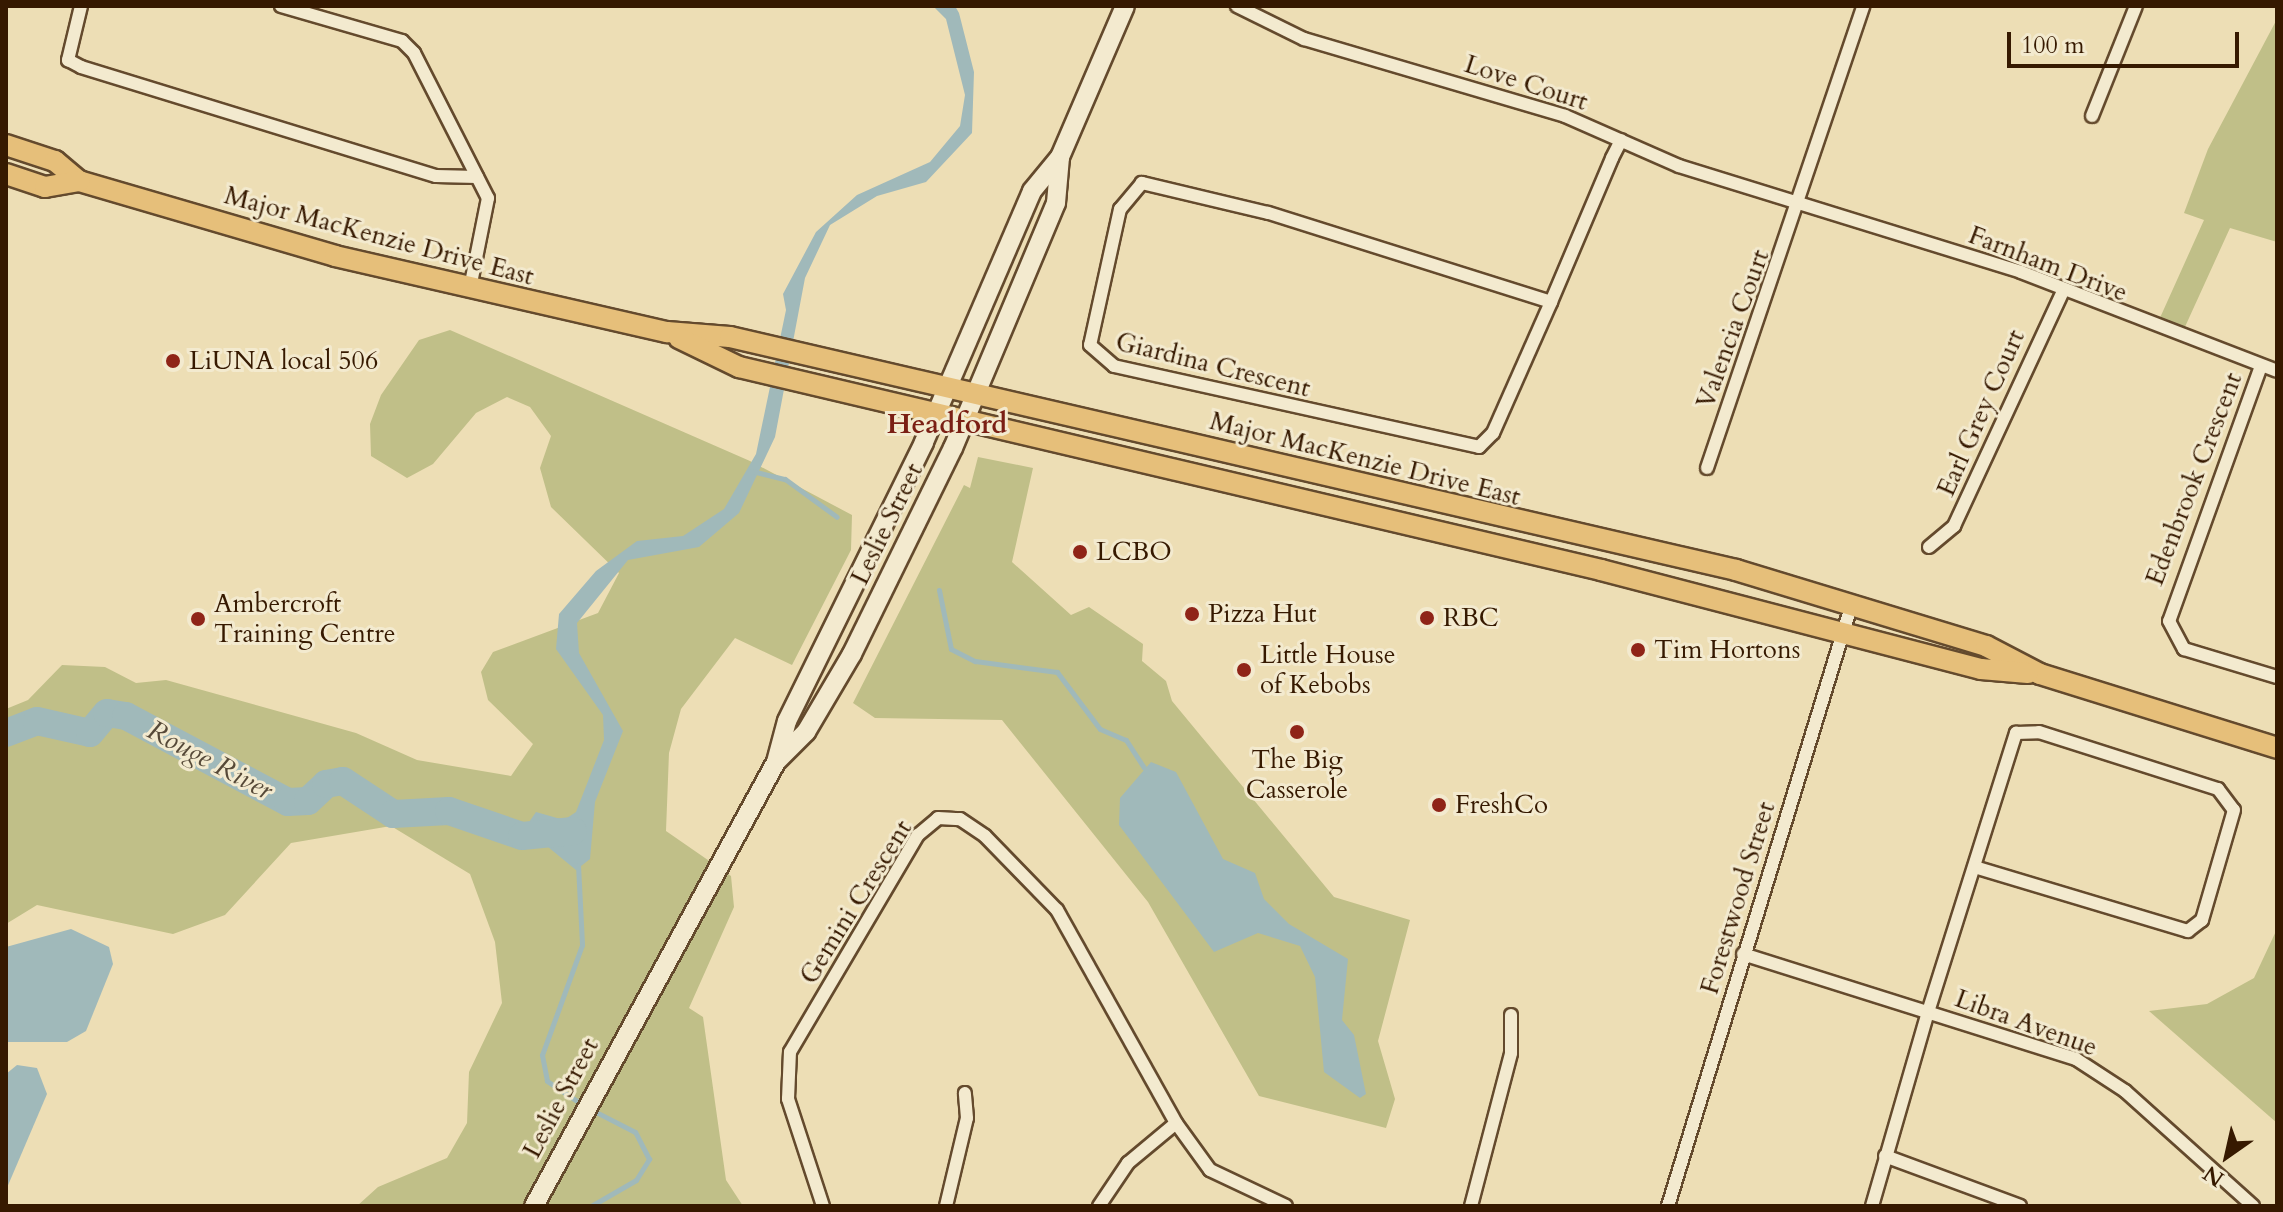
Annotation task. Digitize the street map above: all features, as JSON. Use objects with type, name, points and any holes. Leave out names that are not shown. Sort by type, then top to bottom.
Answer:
[{"type":"main road","name":"Leslie Street","points":[[534,1206],[600,1077],[776,762],[787,721],[935,415],[1032,191],[1060,157],[1125,6]]},
{"type":"main road","name":"Major MacKenzie Drive East","points":[[6,145],[55,161],[79,181],[470,288],[667,332],[730,337],[948,386],[1852,603],[1986,646],[2040,674],[2277,748]]},
{"type":"main road","name":"Leslie Street","points":[[776,762],[806,732],[852,654],[966,421],[1056,203],[1060,157]]},
{"type":"main road","name":"Major MacKenzie Drive East","points":[[6,174],[45,187],[79,181]]},
{"type":"main road","name":"Major MacKenzie Drive East","points":[[667,332],[739,367],[1842,631],[1981,669],[2040,674]]},
{"type":"main road","points":[[1406,526],[1413,497]]},
{"type":"street","points":[[81,6],[68,60],[81,67],[436,176],[477,177]]},
{"type":"street","points":[[281,6],[402,41],[477,177],[489,211],[470,288]]},
{"type":"street","name":"Love Court","points":[[1237,6],[1304,39],[1565,116],[1621,140],[1801,205]]},
{"type":"street","name":"Valencia Court","points":[[1707,468],[1801,205],[1863,6]]},
{"type":"street","points":[[2092,116],[2136,6]]},
{"type":"street","name":"Giardina Crescent","points":[[1551,302],[1268,213],[1142,183],[1120,209],[1090,345],[1114,366],[1471,450],[1493,433],[1551,302],[1621,140]]},
{"type":"street","name":"Farnham Drive","points":[[1801,205],[2064,289],[2277,371]]},
{"type":"street","name":"Earl Grey Court","points":[[1929,547],[1954,526],[2064,289]]},
{"type":"street","name":"Edenbrook Crescent","points":[[2261,366],[2169,621],[2184,649],[2277,677]]},
{"type":"street","name":"Forestwood Street","points":[[1668,1206],[1852,603]]},
{"type":"street","points":[[1872,1206],[1928,1012],[2016,733],[2039,732],[2211,787],[2234,810],[2202,920],[2188,931],[1974,867]]},
{"type":"street","name":"Gemini Crescent","points":[[823,1206],[788,1099],[790,1052],[918,835],[938,818],[960,819],[985,836],[1057,910],[1176,1123],[1210,1170],[1286,1206]]},
{"type":"street","name":"Libra Avenue","points":[[1743,954],[1928,1012],[2103,1074],[2246,1204]]},
{"type":"street","points":[[1471,1206],[1511,1053],[1511,1015]]},
{"type":"street","points":[[946,1206],[967,1118],[965,1093]]},
{"type":"street","points":[[1099,1206],[1128,1163],[1176,1123]]},
{"type":"street","points":[[1885,1156],[2020,1206]]},
{"type":"shaded area","points":[[2277,19],[2277,242],[2230,228],[2184,329],[2159,320],[2204,220],[2184,213],[2208,149]]},
{"type":"shaded area","points":[[450,330],[750,461],[852,515],[851,550],[792,665],[735,638],[681,709],[669,753],[666,831],[731,876],[734,907],[689,1008],[703,1017],[726,1180],[743,1206],[357,1206],[378,1187],[447,1158],[467,1123],[469,1072],[502,1003],[495,942],[470,874],[391,826],[291,843],[225,915],[173,934],[37,905],[6,924],[6,709],[28,700],[62,665],[105,667],[136,683],[166,680],[356,733],[417,760],[511,776],[533,744],[488,700],[481,672],[493,652],[598,613],[619,573],[551,507],[540,468],[551,436],[530,407],[507,397],[476,413],[433,464],[407,478],[371,456],[370,424],[381,395],[419,340]]},
{"type":"shaded area","points":[[978,457],[1033,468],[1012,562],[1071,615],[1089,607],[1143,644],[1142,661],[1166,681],[1172,701],[1334,897],[1410,920],[1378,1041],[1395,1099],[1386,1128],[1259,1096],[1148,902],[1002,720],[875,718],[853,703],[964,485],[970,488]]},
{"type":"shaded area","points":[[2277,929],[2277,1123],[2149,1011],[2207,1004],[2254,978]]},
{"type":"water","points":[[933,6],[955,6],[959,13],[974,72],[972,133],[926,182],[877,196],[830,225],[805,278],[775,437],[739,513],[699,547],[628,560],[577,623],[579,653],[623,731],[595,802],[590,859],[576,870],[525,828],[536,812],[564,820],[576,812],[604,740],[603,715],[556,649],[559,614],[596,571],[637,541],[683,536],[724,509],[756,454],[786,310],[783,294],[816,232],[857,195],[930,162],[960,126],[965,95],[946,19]]},
{"type":"water","points":[[1151,762],[1176,772],[1223,859],[1255,873],[1264,899],[1289,924],[1348,959],[1342,1020],[1354,1035],[1366,1094],[1360,1098],[1324,1072],[1315,977],[1300,946],[1258,933],[1214,952],[1119,825],[1120,798]]},
{"type":"water","points":[[71,929],[109,947],[113,964],[86,1031],[67,1042],[6,1042],[6,947]]},
{"type":"water","points":[[17,1065],[37,1068],[47,1094],[6,1190],[6,1074]]},
{"type":"waterway","points":[[752,471],[785,479],[837,517]]},
{"type":"waterway","points":[[939,590],[951,649],[975,661],[1057,672],[1100,729],[1126,740],[1144,768]]},
{"type":"waterway","name":"Rouge River","points":[[6,733],[37,721],[90,733],[107,713],[126,716],[288,802],[308,801],[326,784],[343,781],[393,814],[449,811],[522,836],[573,831]]},
{"type":"waterway","points":[[578,865],[582,945],[542,1055],[547,1081],[583,1105]]},
{"type":"waterway","points":[[591,1206],[636,1180],[649,1159],[635,1132],[592,1110]]},
{"type":"place","name":"LiUNA local 506","points":[[173,361]]},
{"type":"place","name":"LCBO","points":[[1080,552]]},
{"type":"place","name":"Pizza Hut","points":[[1192,614]]},
{"type":"place","name":"RBC","points":[[1427,618]]},
{"type":"place","name":"Ambercroft Training Centre","points":[[198,619]]},
{"type":"place","name":"Tim Hortons","points":[[1638,650]]},
{"type":"place","name":"Little House of Kebobs","points":[[1244,670]]},
{"type":"place","name":"The Big Casserole","points":[[1297,732]]},
{"type":"place","name":"FreshCo","points":[[1439,805]]},
{"type":"district","name":"Headford","points":[[947,424]]}]
